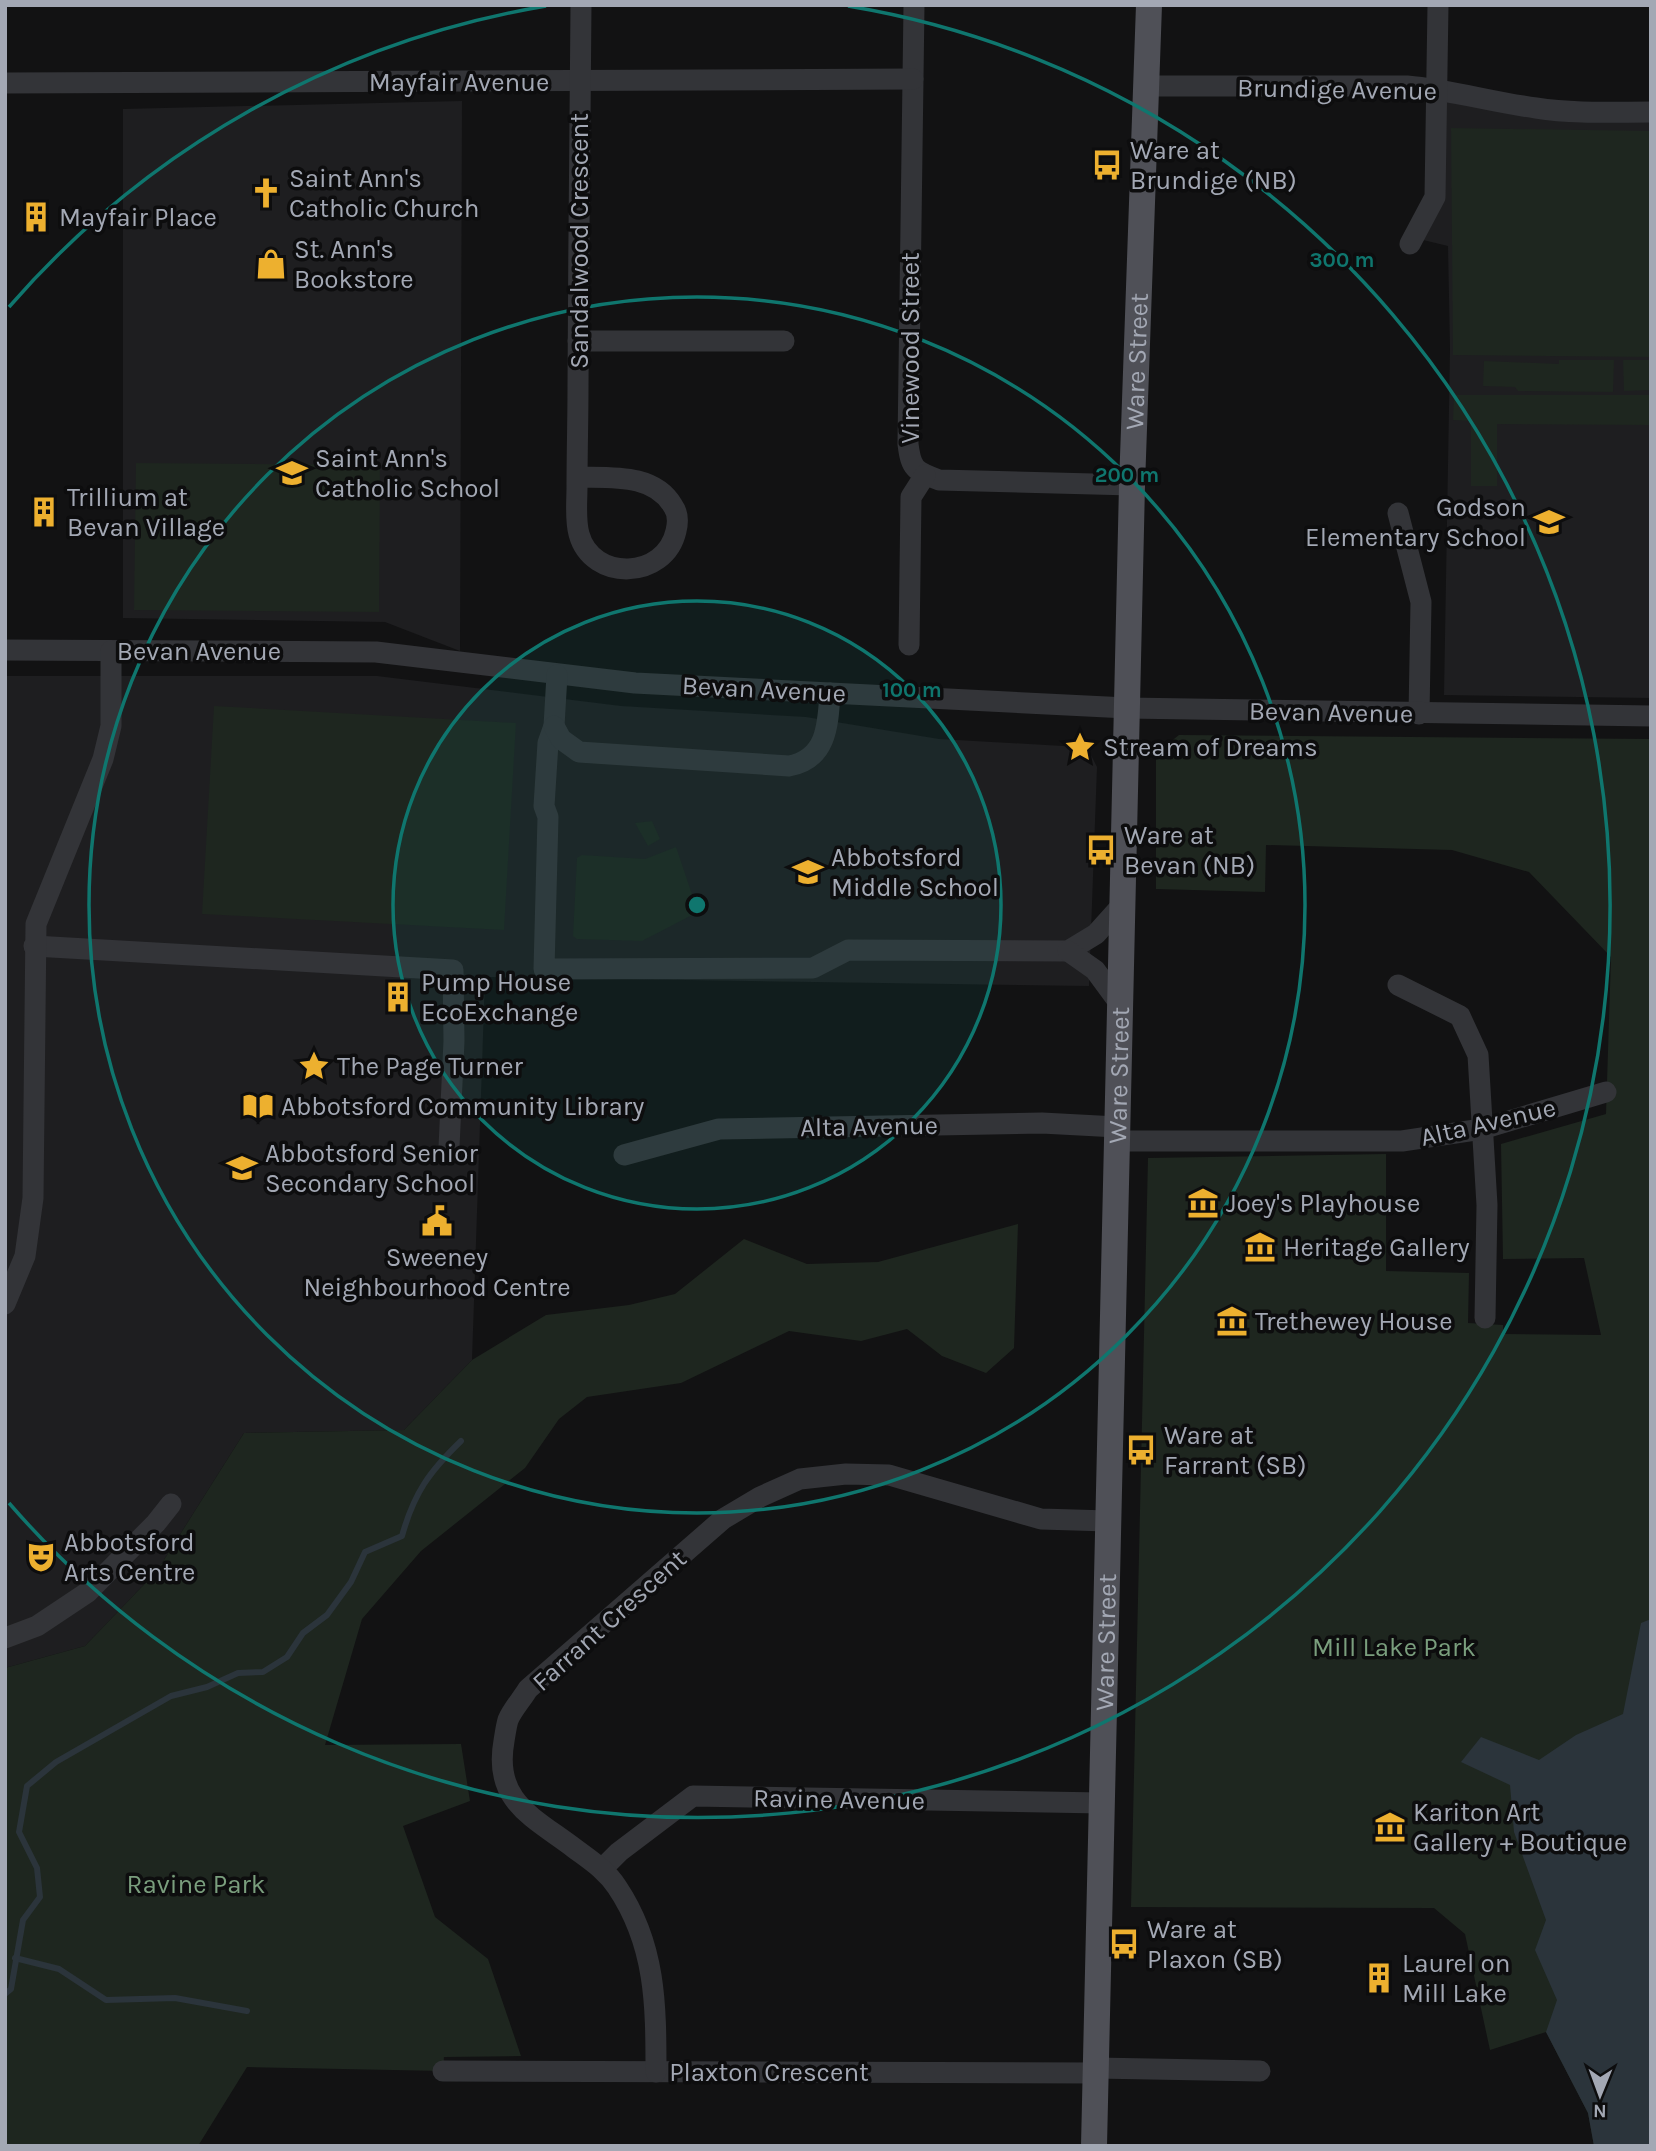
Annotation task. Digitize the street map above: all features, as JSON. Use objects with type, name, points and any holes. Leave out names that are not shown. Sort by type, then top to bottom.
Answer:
[{"type":"main road","name":"Ware Street","points":[[1094,2146],[1132,485],[1149,5]]},
{"type":"street","name":"Sandalwood Crescent","points":[[577,477],[639,481],[654,486],[667,496],[676,510],[678,525],[674,540],[666,553],[655,563],[641,568],[621,569],[594,558],[584,547],[579,534],[577,477],[581,5]]},
{"type":"street","name":"Vinewood Street","points":[[914,5],[908,443],[910,461],[916,470],[939,480],[1132,485]]},
{"type":"street","points":[[1410,244],[1435,197],[1438,5]]},
{"type":"street","name":"Mayfair Avenue","points":[[5,83],[913,79]]},
{"type":"street","name":"Brundige Avenue","points":[[1147,86],[1367,86],[1437,89],[1537,109],[1651,112]]},
{"type":"street","points":[[578,341],[784,341]]},
{"type":"street","points":[[909,645],[911,497],[925,475]]},
{"type":"street","points":[[1398,513],[1421,602],[1419,714]]},
{"type":"street","name":"Bevan Avenue","points":[[5,650],[376,652],[635,682],[1127,708],[1651,716]]},
{"type":"street","points":[[5,1304],[24,1256],[33,1198],[36,924],[110,736],[111,651]]},
{"type":"street","points":[[557,675],[554,726],[548,743],[544,806],[548,817],[544,969],[813,968],[848,950],[1068,951],[1096,934],[1122,905]]},
{"type":"street","points":[[554,726],[569,746],[587,753],[789,766],[803,763],[814,755],[828,724],[830,693]]},
{"type":"street","points":[[34,946],[453,970],[454,1041],[449,1147]]},
{"type":"street","points":[[1068,951],[1095,970],[1120,1004]]},
{"type":"street","points":[[1398,985],[1460,1016],[1478,1055],[1487,1205],[1485,1318]]},
{"type":"street","name":"Alta Avenue","points":[[624,1155],[719,1129],[1042,1123],[1117,1134],[1402,1141],[1482,1129],[1606,1092]]},
{"type":"street","name":"Farrant Crescent","points":[[656,2072],[655,2000],[645,1941],[617,1887],[602,1869],[524,1811],[511,1796],[502,1776],[502,1752],[508,1720],[528,1689],[723,1519],[760,1497],[800,1479],[846,1474],[889,1475],[1041,1519],[1108,1521]]},
{"type":"street","points":[[5,1638],[37,1626],[88,1592],[156,1523],[171,1504]]},
{"type":"street","name":"Ravine Avenue","points":[[602,1869],[619,1852],[693,1796],[1102,1802]]},
{"type":"street","name":"Plaxton Crescent","points":[[443,2071],[1260,2071]]},
{"type":"shaded area","name":"Godson Elementary School","points":[[1442,96],[1651,116],[1651,698],[1444,695],[1450,349],[1448,246],[1419,239]]},
{"type":"shaded area","name":"Saint Ann's Catholic School","points":[[462,101],[460,651],[385,622],[123,618],[123,109]]},
{"type":"shaded area","name":"Abbotsford Senior Secondary School","points":[[5,676],[377,676],[621,706],[806,717],[939,739],[1080,747],[1091,755],[1097,767],[1089,986],[485,977],[472,1360],[404,1430],[244,1433],[157,1571],[85,1646],[5,1668]]},
{"type":"shaded area","points":[[1651,1619],[1651,2146],[1594,2146],[1588,2113],[1546,2032],[1557,2000],[1535,1950],[1546,1920],[1514,1832],[1510,1785],[1461,1762],[1481,1737],[1539,1760],[1576,1735],[1623,1714],[1641,1623]]},
{"type":"green space","points":[[1451,128],[1651,131],[1651,357],[1453,355]]},
{"type":"green space","points":[[1559,360],[1614,360],[1613,392],[1518,391],[1515,387],[1483,386],[1484,361],[1559,364]]},
{"type":"green space","points":[[1623,360],[1651,360],[1651,390],[1624,391]]},
{"type":"green space","points":[[1454,395],[1651,395],[1651,425],[1497,424],[1497,486],[1471,486],[1471,421],[1453,420]]},
{"type":"green space","points":[[136,463],[380,465],[379,612],[134,610]]},
{"type":"green space","points":[[214,706],[516,723],[504,930],[202,914]]},
{"type":"green space","name":"Mill Lake Park","points":[[1179,735],[1651,739],[1651,2146],[1594,2146],[1588,2113],[1546,2032],[1490,2050],[1465,1934],[1434,1908],[1131,1907],[1148,1158],[1386,1154],[1386,1271],[1469,1273],[1468,1323],[1503,1325],[1503,1334],[1601,1335],[1584,1258],[1503,1259],[1501,1144],[1606,1114],[1611,957],[1529,872],[1452,850],[1266,845],[1265,892],[1156,889],[1156,760],[1165,746]]},
{"type":"green space","points":[[652,821],[660,839],[648,846],[635,823]]},
{"type":"green space","points":[[676,847],[698,912],[642,941],[577,939],[573,936],[577,858],[582,855],[645,859]]},
{"type":"green space","name":"Ravine Park","points":[[1018,1224],[1014,1348],[986,1373],[942,1356],[907,1329],[861,1341],[789,1331],[681,1383],[587,1397],[559,1419],[525,1468],[421,1551],[362,1619],[325,1745],[461,1744],[470,1801],[403,1826],[435,1917],[488,1959],[521,2056],[444,2057],[443,2071],[247,2067],[198,2146],[5,2146],[5,1668],[85,1646],[157,1571],[244,1433],[404,1430],[472,1360],[546,1315],[629,1305],[675,1294],[744,1239],[807,1264],[878,1262]]},
{"type":"waterway","points":[[5,1994],[11,1989],[23,1920],[40,1897],[37,1868],[19,1832],[27,1786],[56,1762],[171,1696],[207,1687],[238,1673],[263,1672],[287,1657],[303,1633],[327,1615],[351,1582],[365,1552],[402,1536],[424,1484],[461,1441]]},
{"type":"waterway","points":[[15,1958],[59,1969],[106,2000],[175,1998],[247,2011]]},
{"type":"place","name":"Ware at Brundige (NB)","points":[[1107,165]]},
{"type":"place","name":"Saint Ann's Catholic Church","points":[[266,193]]},
{"type":"place","name":"Mayfair Place","points":[[36,217]]},
{"type":"place","name":"St. Ann's Bookstore","points":[[271,264]]},
{"type":"place","name":"Saint Ann's Catholic School","points":[[292,473]]},
{"type":"place","name":"Trillium at Bevan Village","points":[[44,512]]},
{"type":"place","name":"Godson Elementary School","points":[[1549,522]]},
{"type":"place","name":"Stream of Dreams","points":[[1080,747]]},
{"type":"place","name":"Ware at Bevan (NB)","points":[[1101,850]]},
{"type":"place","name":"Abbotsford Middle School","points":[[808,872]]},
{"type":"place","name":"Pump House EcoExchange","points":[[398,997]]},
{"type":"place","name":"The Page Turner","points":[[314,1066]]},
{"type":"place","name":"Abbotsford Community Library","points":[[258,1106]]},
{"type":"place","name":"Abbotsford Senior Secondary School","points":[[242,1168]]},
{"type":"place","name":"Joey's Playhouse","points":[[1203,1203]]},
{"type":"place","name":"Sweeney Neighbourhood Centre","points":[[437,1221]]},
{"type":"place","name":"Heritage Gallery","points":[[1260,1247]]},
{"type":"place","name":"Trethewey House","points":[[1232,1321]]},
{"type":"place","name":"Ware at Farrant (SB)","points":[[1141,1450]]},
{"type":"place","name":"Abbotsford Arts Centre","points":[[41,1557]]},
{"type":"place","name":"Kariton Art Gallery + Boutique","points":[[1390,1827]]},
{"type":"place","name":"Ware at Plaxon (SB)","points":[[1124,1944]]},
{"type":"place","name":"Laurel on Mill Lake","points":[[1379,1978]]}]
